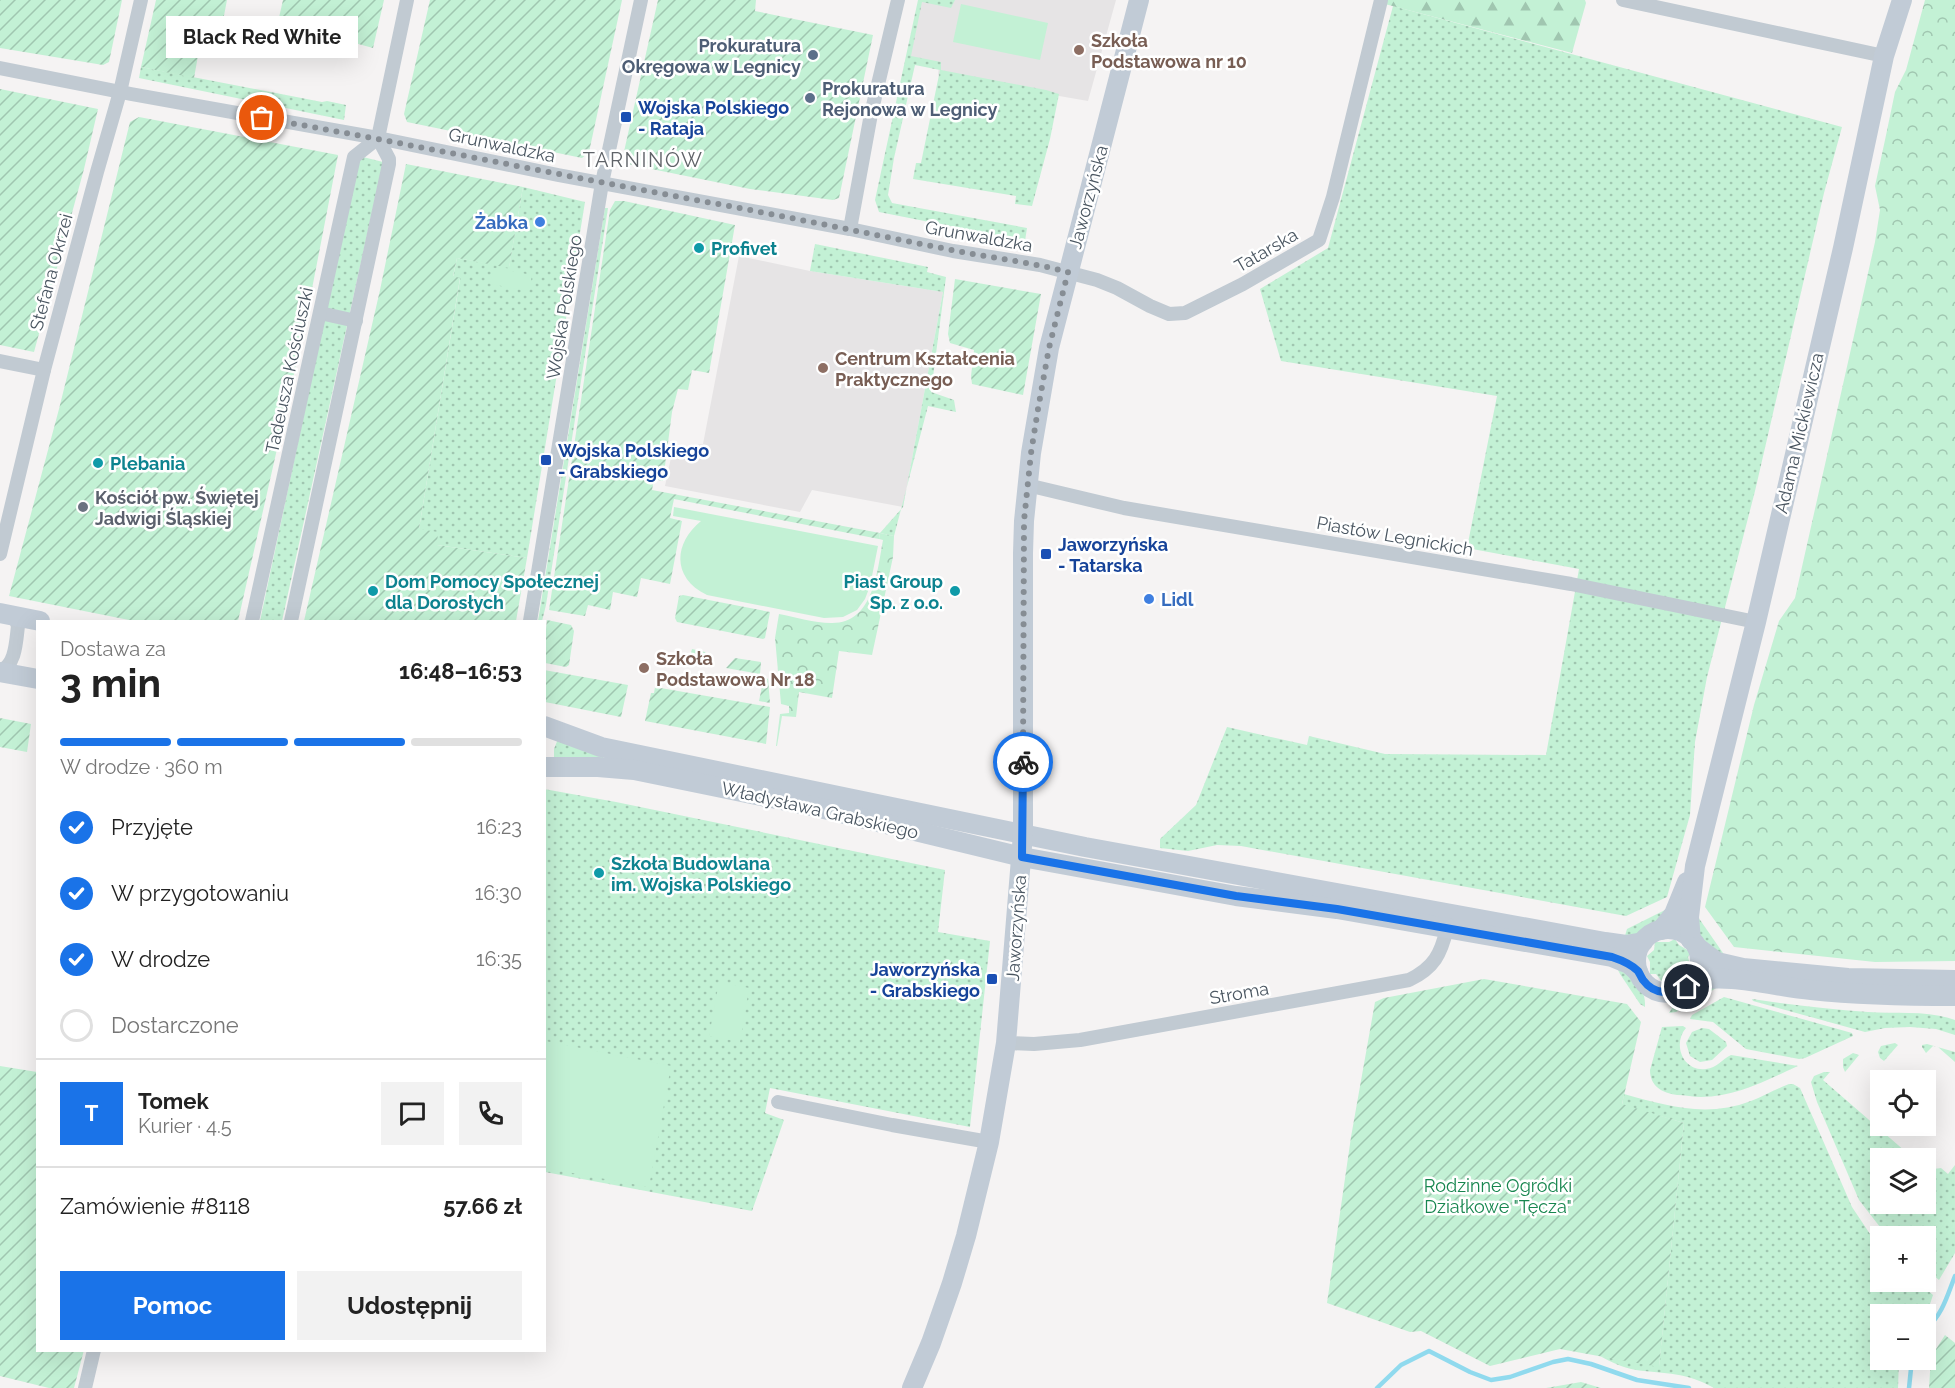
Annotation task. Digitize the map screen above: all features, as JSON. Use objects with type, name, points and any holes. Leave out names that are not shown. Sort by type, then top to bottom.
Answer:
[{"type":"street","name":"Stefana Okrzei","points":[[0,554],[44,370],[96,172],[120,92],[141,0]]},
{"type":"street","points":[[291,620],[389,164],[389,159],[378,138],[407,0]]},
{"type":"street","name":"Wojska Polskiego","points":[[530,620],[602,183],[641,0]]},
{"type":"street","points":[[850,229],[871,114],[898,0]]},
{"type":"street","name":"Jaworzyńska","points":[[912,1388],[931,1343],[966,1236],[988,1142],[1006,1043],[1023,834],[1023,553],[1027,485],[1049,348],[1139,0]]},
{"type":"street","name":"Tatarska","points":[[1068,272],[1118,288],[1169,314],[1185,313],[1243,284],[1319,240],[1333,198],[1381,0]]},
{"type":"street","points":[[1623,0],[1884,56]]},
{"type":"street","name":"Adama Mickiewicza","points":[[1694,943],[1689,917],[1695,866],[1756,622],[1843,248],[1884,56],[1902,0]]},
{"type":"street","name":"Grunwaldzka","points":[[0,68],[378,138],[1068,272]]},
{"type":"street","name":"Tadeusza Kościuszki","points":[[252,620],[354,157],[378,138]]},
{"type":"street","points":[[320,313],[356,321]]},
{"type":"street","points":[[0,361],[44,370]]},
{"type":"street","name":"Piastów Legnickich","points":[[1027,485],[1124,508],[1559,582],[1756,622]]},
{"type":"street","points":[[5,614],[36,620]]},
{"type":"street","points":[[0,671],[9,666],[12,660],[18,626],[16,621],[5,614]]},
{"type":"street","points":[[0,671],[36,679]]},
{"type":"street","name":"Władysława Grabskiego","points":[[546,727],[591,744],[634,770],[816,807],[1022,857],[1236,896],[1337,909],[1612,957],[1629,964],[1638,972]]},
{"type":"street","name":"Władysława Grabskiego","points":[[546,767],[619,760],[1605,942],[1626,945],[1642,942]]},
{"type":"street","name":"Adama Mickiewicza","points":[[1661,930],[1674,915],[1695,866]]},
{"type":"street","name":"Stroma","points":[[1006,1043],[1034,1044],[1080,1040],[1409,980],[1430,967],[1442,948],[1447,928]]},
{"type":"street","points":[[1694,943],[1700,964],[1698,973],[1692,982],[1679,991],[1661,992],[1647,985],[1638,972],[1637,956],[1642,942],[1661,930],[1676,930],[1694,943],[1717,962],[1743,968],[1860,979],[1955,980]]},
{"type":"street","points":[[1692,982],[1722,978],[1852,994],[1955,996]]},
{"type":"street","points":[[778,1102],[988,1142]]},
{"type":"street","points":[[85,1388],[94,1352]]},
{"type":"shaded area","points":[[922,0],[1116,0],[1088,101],[938,75],[939,65],[908,57]]},
{"type":"shaded area","name":"Centrum Kształcenia Praktycznego","points":[[739,256],[810,271],[943,292],[903,507],[812,490],[800,512],[665,486],[673,448],[703,444]]},
{"type":"green space","points":[[0,0],[122,0],[109,62],[103,65],[0,48]]},
{"type":"green space","points":[[156,0],[227,0],[221,31],[203,28],[194,78],[141,67]]},
{"type":"green space","points":[[283,0],[384,0],[373,48],[278,22]]},
{"type":"green space","points":[[430,0],[622,0],[589,152],[582,158],[407,122],[404,114]]},
{"type":"green space","points":[[658,0],[756,0],[755,11],[873,35],[839,198],[833,200],[750,189],[627,164],[623,156]]},
{"type":"green space","points":[[918,0],[955,0],[951,8],[922,2],[911,56],[941,62],[941,70],[1059,94],[1032,206],[1015,204],[1016,196],[913,179],[916,163],[921,163],[940,70],[915,65],[888,195],[892,203],[1027,228],[1025,241],[879,212],[875,200]]},
{"type":"green space","points":[[1381,0],[1585,0],[1586,3],[1572,53],[1381,3]]},
{"type":"green space","points":[[1925,0],[1955,0],[1955,961],[1875,962],[1734,947],[1705,907],[1754,705],[1779,621],[1795,598],[1875,242],[1880,210],[1875,186],[1895,92],[1906,70]]},
{"type":"green space","points":[[961,4],[1048,23],[1040,60],[953,42]]},
{"type":"green space","points":[[1393,6],[1842,127],[1824,193],[1755,491],[1707,677],[1695,742],[1690,815],[1667,897],[1626,916],[1241,846],[1217,845],[1188,851],[1160,848],[1160,839],[1196,805],[1227,727],[1307,745],[1309,736],[1385,754],[1546,755],[1579,569],[1467,548],[1497,396],[1281,361],[1260,289],[1328,248]]},
{"type":"green space","points":[[141,67],[346,105],[344,120],[139,78]]},
{"type":"green space","points":[[0,89],[98,109],[34,352],[0,345]]},
{"type":"green space","points":[[139,117],[338,155],[304,330],[238,620],[129,620],[9,596],[59,409],[130,122]]},
{"type":"green space","points":[[359,156],[383,162],[282,620],[260,620]]},
{"type":"green space","points":[[406,164],[523,187],[509,268],[457,258],[453,276],[460,278],[419,529],[438,532],[437,545],[527,558],[516,620],[304,620],[380,290]]},
{"type":"green space","points":[[523,187],[585,202],[527,558],[437,545],[419,529],[460,279],[453,277],[457,258],[509,267]]},
{"type":"green space","points":[[615,201],[735,225],[709,373],[692,370],[688,390],[678,389],[672,412],[663,481],[654,479],[652,490],[880,533],[879,539],[674,499],[670,518],[682,521],[670,584],[641,578],[637,597],[613,592],[610,610],[588,605],[585,616],[549,610],[610,210]]},
{"type":"green space","points":[[605,208],[608,208],[546,605],[542,620],[538,620]]},
{"type":"green space","points":[[815,244],[928,267],[927,272],[946,277],[931,392],[954,400],[956,412],[928,406],[906,488],[943,292],[810,271]]},
{"type":"green space","points":[[494,268],[532,275],[529,291],[490,284]]},
{"type":"green space","points":[[955,279],[1041,294],[1023,395],[972,384],[974,350],[950,343],[948,334]]},
{"type":"green space","points":[[674,507],[878,546],[865,599],[857,610],[843,617],[824,618],[707,595],[687,580],[680,560],[685,540],[701,521],[673,516]]},
{"type":"green space","points":[[901,509],[894,536],[880,533]]},
{"type":"green space","points":[[880,533],[894,536],[893,557],[872,655],[839,651],[832,698],[799,692],[796,717],[782,716],[776,746],[780,714],[789,713],[789,706],[781,704],[775,638],[779,614],[831,623],[845,621],[856,615],[871,594],[883,540],[879,539]]},
{"type":"green space","points":[[679,596],[770,612],[765,638],[677,622],[675,618]]},
{"type":"green space","points":[[547,620],[571,625],[574,631],[569,665],[566,667],[546,663]]},
{"type":"green space","points":[[692,649],[705,652],[712,665],[689,660]]},
{"type":"green space","points":[[735,658],[761,662],[760,674],[726,668]]},
{"type":"green space","points":[[546,670],[628,685],[621,717],[546,702]]},
{"type":"green space","points":[[764,677],[768,679],[770,703],[759,701]]},
{"type":"green space","points":[[655,687],[770,707],[766,744],[645,721],[651,693],[654,693]]},
{"type":"green space","points":[[0,718],[31,724],[27,752],[0,747]]},
{"type":"green space","points":[[558,739],[603,756],[603,762],[554,761],[554,749]]},
{"type":"green space","points":[[546,789],[945,870],[938,932],[990,941],[970,1127],[770,1088],[765,1113],[784,1120],[752,1211],[546,1172]]},
{"type":"green space","points":[[1667,909],[1649,928],[1624,939],[1627,929]]},
{"type":"green space","points":[[1698,917],[1723,953],[1724,956],[1700,937]]},
{"type":"green space","points":[[1675,939],[1679,945],[1691,952],[1688,957],[1691,968],[1685,972],[1680,981],[1663,983],[1656,974],[1650,974],[1650,962],[1647,956],[1654,950],[1655,942],[1669,942]]},
{"type":"green space","points":[[1617,968],[1633,979],[1641,989],[1645,1007],[1640,1004]]},
{"type":"green space","name":"Rodzinne Ogródki Działkowe \"Tęcza\"","points":[[1484,979],[1627,1004],[1641,1022],[1622,1104],[1684,1123],[1659,1367],[1560,1349],[1490,1366],[1421,1331],[1410,1332],[1327,1303],[1351,1137],[1375,1002],[1384,998]]},
{"type":"green space","points":[[719,982],[749,988],[740,1042],[709,1036]]},
{"type":"green space","points":[[1718,987],[1676,1012],[1669,1013],[1676,1002],[1691,996],[1700,988]]},
{"type":"green space","points":[[1724,997],[1852,1033],[1853,1036],[1799,1059],[1746,1049],[1713,1022],[1690,1019],[1692,1015]]},
{"type":"green space","points":[[1752,999],[1853,1011],[1934,1015],[1955,1020],[1955,1035],[1936,1029],[1910,1027],[1865,1032]]},
{"type":"green space","points":[[1683,1026],[1686,1028],[1680,1042],[1682,1056],[1686,1062],[1698,1069],[1713,1067],[1731,1055],[1798,1066],[1751,1087],[1727,1094],[1701,1097],[1666,1092],[1658,1088],[1652,1080],[1650,1070],[1662,1027]]},
{"type":"green space","points":[[1702,1028],[1709,1029],[1726,1042],[1727,1046],[1712,1060],[1700,1062],[1690,1056],[1686,1043],[1692,1032]]},
{"type":"green space","points":[[546,1041],[671,1066],[649,1187],[546,1168]]},
{"type":"green space","points":[[1895,1043],[1898,1045],[1884,1061],[1880,1058],[1878,1052],[1881,1046]]},
{"type":"green space","points":[[1927,1044],[1933,1046],[1926,1053],[1922,1045]]},
{"type":"green space","points":[[1938,1047],[1955,1052],[1955,1062]]},
{"type":"green space","points":[[1853,1053],[1859,1055],[1845,1072],[1843,1059]]},
{"type":"green space","points":[[0,1066],[36,1072],[36,1352],[83,1352],[74,1388],[49,1388],[0,1376]]},
{"type":"green space","points":[[1830,1072],[1823,1080],[1870,1121],[1870,1136],[1888,1136],[1901,1148],[1870,1148],[1870,1214],[1936,1214],[1936,1169],[1941,1168],[1948,1174],[1955,1165],[1955,1253],[1939,1280],[1936,1277],[1936,1226],[1879,1226],[1859,1200],[1817,1102],[1811,1082],[1814,1076]]},
{"type":"green space","points":[[1789,1084],[1800,1088],[1852,1207],[1870,1234],[1870,1292],[1930,1292],[1933,1295],[1930,1304],[1870,1304],[1870,1370],[1899,1370],[1898,1388],[1714,1388],[1685,1376],[1626,1368],[1600,1356],[1659,1366],[1684,1123],[1622,1105],[1624,1094],[1656,1103],[1703,1109],[1718,1109],[1751,1101]]},
{"type":"green space","points":[[1945,1335],[1955,1343],[1955,1388],[1929,1388],[1930,1370],[1936,1370],[1936,1349]]},
{"type":"green space","points":[[1581,1382],[1601,1388],[1546,1388]]},
{"type":"waterway","points":[[1936,1318],[1947,1298],[1955,1276]]},
{"type":"waterway","points":[[1377,1388],[1401,1365],[1429,1351],[1491,1380],[1510,1377],[1568,1359],[1591,1364],[1637,1380],[1689,1388]]},
{"type":"waterway","points":[[1909,1388],[1911,1370]]},
{"type":"way so far","points":[[262,118],[378,138],[558,175],[1068,272],[1049,348],[1038,409],[1024,521],[1023,762]]},
{"type":"place","name":"Szkoła Podstawowa nr 10","points":[[1079,50]]},
{"type":"place","name":"Prokuratura Okręgowa w Legnicy","points":[[813,55]]},
{"type":"place","name":"Prokuratura Rejonowa w Legnicy","points":[[810,98]]},
{"type":"place","name":"Wojska Polskiego - Rataja","points":[[626,117]]},
{"type":"place","name":"Black Red White","points":[[262,118]]},
{"type":"place","name":"Żabka","points":[[540,222]]},
{"type":"place","name":"Profivet","points":[[699,248]]},
{"type":"place","name":"Centrum Kształcenia Praktycznego","points":[[823,368]]},
{"type":"place","name":"Wojska Polskiego - Grabskiego","points":[[546,460]]},
{"type":"place","name":"Plebania","points":[[98,463]]},
{"type":"place","name":"Kościół pw. Świętej Jadwigi Śląskiej","points":[[83,507]]},
{"type":"place","name":"Jaworzyńska - Tatarska","points":[[1046,554]]},
{"type":"place","name":"Dom Pomocy Społecznej dla Dorosłych","points":[[373,591]]},
{"type":"place","name":"Piast Group Sp. z o.o.","points":[[955,591]]},
{"type":"place","name":"Lidl","points":[[1149,599]]},
{"type":"place","name":"Szkoła Podstawowa Nr 18","points":[[644,668]]},
{"type":"place","name":"Szkoła Budowlana im. Wojska Polskiego","points":[[599,873]]},
{"type":"place","name":"Jaworzyńska - Grabskiego","points":[[992,979]]},
{"type":"district","name":"TARNINÓW","points":[[643,160]]},
{"type":"route","points":[[1023,762],[1022,857],[1236,896],[1337,909],[1612,957],[1629,964],[1647,985],[1661,992],[1670,993],[1687,987]]}]
